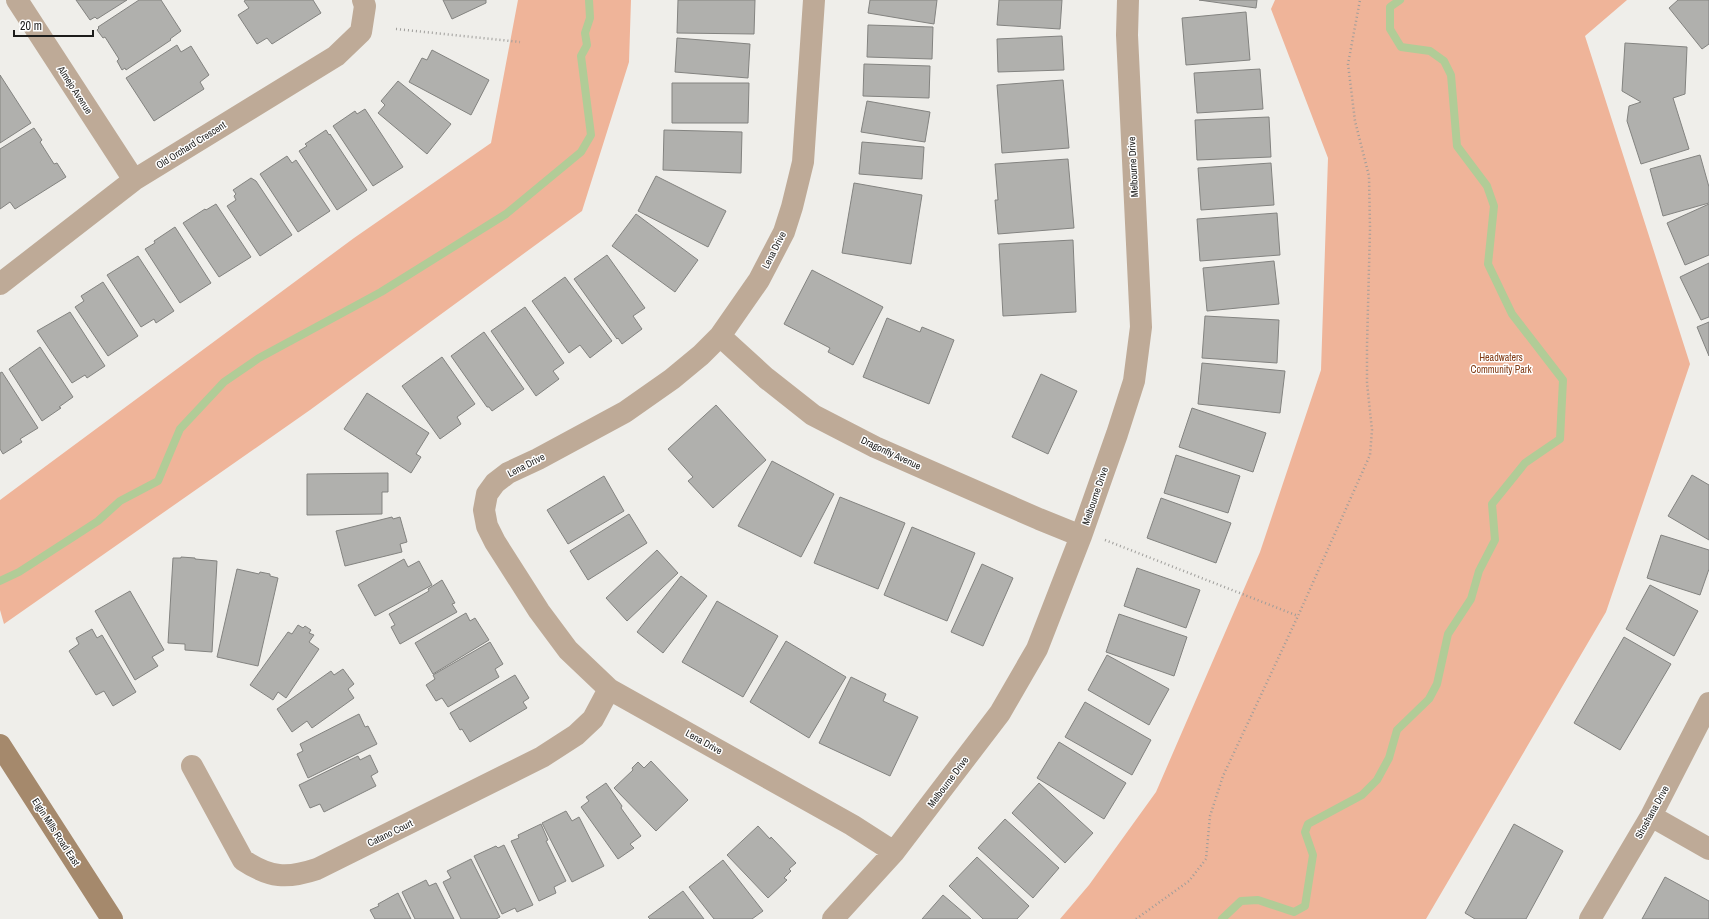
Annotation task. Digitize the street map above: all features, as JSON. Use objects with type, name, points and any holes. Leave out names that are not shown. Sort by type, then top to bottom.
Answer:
[{"type":"main road","name":"Elgin Mills Road East","points":[[0,745],[112,919]]},
{"type":"street","name":"Almejo Avenue","points":[[17,0],[134,180]]},
{"type":"street","name":"Old Orchard Crescent","points":[[0,284],[134,180],[336,56],[361,32],[365,6],[363,0]]},
{"type":"street","name":"Lena Drive","points":[[814,0],[803,162],[784,232],[759,280],[720,336],[701,355],[672,379],[625,412],[538,459],[508,473],[495,482],[487,494],[484,510],[487,526],[495,542],[540,611],[568,650],[609,689],[852,825],[894,852]]},
{"type":"street","name":"Melbourne Drive","points":[[833,919],[894,852],[1000,713],[1037,649],[1091,537],[1134,381],[1141,327],[1127,35],[1128,0]]},
{"type":"street","name":"Dragonfly Avenue","points":[[720,336],[766,378],[813,415],[875,447],[1038,519],[1091,537]]},
{"type":"street","name":"Catano Court","points":[[192,766],[243,860],[256,869],[271,875],[285,876],[301,874],[317,869],[542,757],[576,735],[593,719],[609,689]]},
{"type":"street","name":"Shoshana Drive","points":[[1590,919],[1651,816],[1709,703]]},
{"type":"street","points":[[1651,816],[1709,849]]},
{"type":"path","points":[[1136,919],[1189,881],[1206,859],[1210,816],[1223,776],[1298,616],[1370,455],[1372,430],[1367,383],[1367,346],[1370,176],[1355,121],[1348,64],[1360,0]]},
{"type":"path","points":[[396,28],[520,42]]},
{"type":"path","points":[[1091,537],[1298,616]]},
{"type":"green space","points":[[518,0],[631,0],[629,62],[582,211],[310,410],[4,624],[0,610],[0,500],[354,238],[491,143]]},
{"type":"green space","name":"Headwaters Community Park","points":[[1275,0],[1627,0],[1585,36],[1690,364],[1606,612],[1426,919],[1060,919],[1089,885],[1156,792],[1260,552],[1321,370],[1328,158],[1271,9]]},
{"type":"building","points":[[76,0],[127,0],[97,19],[95,17],[90,20]]},
{"type":"building","points":[[139,0],[161,0],[181,31],[170,39],[171,40],[126,70],[125,68],[122,70],[117,61],[119,59],[105,37],[103,38],[97,30],[99,28],[98,27]]},
{"type":"building","points":[[313,0],[321,13],[272,44],[267,38],[257,44],[238,15],[249,8],[244,1]]},
{"type":"building","points":[[443,0],[486,0],[486,3],[452,19]]},
{"type":"building","points":[[678,0],[755,0],[754,34],[677,33]]},
{"type":"building","points":[[870,0],[937,0],[934,24],[868,13]]},
{"type":"building","points":[[999,0],[1062,0],[1060,29],[997,25]]},
{"type":"building","points":[[1199,0],[1257,0],[1256,8]]},
{"type":"building","points":[[1678,0],[1709,0],[1709,44],[1702,49],[1669,8]]},
{"type":"building","points":[[1246,12],[1250,60],[1186,65],[1182,18]]},
{"type":"building","points":[[868,25],[933,27],[932,59],[867,57]]},
{"type":"building","points":[[1062,36],[1064,70],[998,72],[997,39]]},
{"type":"building","points":[[677,38],[750,44],[748,78],[675,72]]},
{"type":"building","points":[[1625,43],[1687,47],[1685,94],[1673,98],[1689,149],[1641,164],[1627,121],[1629,106],[1641,102],[1622,91]]},
{"type":"building","points":[[177,45],[181,52],[191,46],[209,75],[200,82],[204,89],[154,121],[126,78]]},
{"type":"building","points":[[432,50],[489,80],[471,115],[409,82],[422,58],[427,60]]},
{"type":"building","points":[[864,64],[930,66],[929,98],[863,96]]},
{"type":"building","points":[[1260,69],[1263,109],[1197,113],[1194,73]]},
{"type":"building","points":[[0,75],[31,123],[0,143]]},
{"type":"building","points":[[1063,80],[1069,148],[1002,153],[997,85]]},
{"type":"building","points":[[398,81],[451,124],[427,154],[378,113],[385,105],[381,101]]},
{"type":"building","points":[[672,83],[749,83],[748,123],[672,123]]},
{"type":"building","points":[[867,101],[930,112],[925,142],[861,132]]},
{"type":"building","points":[[365,109],[403,167],[373,186],[333,126],[355,111],[357,114]]},
{"type":"building","points":[[1269,117],[1271,157],[1197,160],[1195,120]]},
{"type":"building","points":[[34,128],[42,140],[40,142],[54,164],[57,163],[66,177],[15,209],[10,202],[0,209],[0,149]]},
{"type":"building","points":[[326,130],[367,190],[337,210],[299,151],[307,146],[305,144]]},
{"type":"building","points":[[664,130],[742,132],[741,173],[663,170]]},
{"type":"building","points":[[862,142],[924,147],[922,179],[859,174]]},
{"type":"building","points":[[1700,155],[1709,187],[1709,203],[1663,216],[1650,169]]},
{"type":"building","points":[[287,156],[292,163],[296,160],[330,211],[298,232],[260,174]]},
{"type":"building","points":[[1068,159],[1074,228],[998,234],[995,200],[998,200],[995,164]]},
{"type":"building","points":[[1271,163],[1274,205],[1201,210],[1198,168]]},
{"type":"building","points":[[656,176],[726,211],[708,247],[638,211]]},
{"type":"building","points":[[251,178],[256,181],[292,235],[260,256],[227,206],[236,200],[234,196],[236,194],[233,190]]},
{"type":"building","points":[[854,183],[922,195],[911,264],[842,253]]},
{"type":"building","points":[[216,204],[251,257],[219,277],[183,223]]},
{"type":"building","points":[[1709,204],[1709,255],[1685,265],[1667,223]]},
{"type":"building","points":[[1277,213],[1280,255],[1200,261],[1197,219]]},
{"type":"building","points":[[636,214],[698,260],[675,292],[612,246]]},
{"type":"building","points":[[175,227],[211,283],[180,303],[145,249]]},
{"type":"building","points":[[1073,240],[1076,312],[1003,316],[999,244]]},
{"type":"building","points":[[607,255],[645,308],[633,316],[642,329],[622,344],[574,279]]},
{"type":"building","points":[[138,256],[174,311],[156,323],[154,319],[141,327],[107,275]]},
{"type":"building","points":[[1274,261],[1279,304],[1207,311],[1203,268]]},
{"type":"building","points":[[1709,263],[1709,317],[1701,320],[1680,277]]},
{"type":"building","points":[[812,270],[883,307],[853,365],[828,352],[830,348],[784,324]]},
{"type":"building","points":[[565,277],[612,341],[590,358],[580,345],[569,353],[532,301]]},
{"type":"building","points":[[103,282],[138,336],[108,356],[75,307],[84,301],[81,296]]},
{"type":"building","points":[[525,307],[564,363],[553,371],[559,379],[536,396],[491,331]]},
{"type":"building","points":[[70,312],[105,366],[87,378],[85,375],[72,383],[37,331]]},
{"type":"building","points":[[1205,316],[1279,320],[1277,363],[1202,358]]},
{"type":"building","points":[[887,318],[920,332],[922,327],[954,340],[929,404],[863,377]]},
{"type":"building","points":[[1709,322],[1709,356],[1697,327]]},
{"type":"building","points":[[484,332],[524,389],[492,411],[489,407],[487,407],[451,356]]},
{"type":"building","points":[[40,347],[73,397],[59,407],[61,408],[42,421],[9,369]]},
{"type":"building","points":[[442,357],[475,404],[457,417],[461,424],[440,439],[402,386]]},
{"type":"building","points":[[1202,363],[1285,371],[1280,413],[1198,404]]},
{"type":"building","points":[[2,372],[38,428],[20,439],[22,442],[3,454],[0,449],[0,373]]},
{"type":"building","points":[[1041,374],[1077,391],[1048,454],[1012,437]]},
{"type":"building","points":[[367,393],[429,433],[416,454],[421,457],[411,473],[344,429]]},
{"type":"building","points":[[716,405],[766,460],[713,508],[688,481],[693,477],[668,449]]},
{"type":"building","points":[[1192,408],[1266,433],[1253,472],[1179,447]]},
{"type":"building","points":[[1176,455],[1240,476],[1228,513],[1164,493]]},
{"type":"building","points":[[772,461],[834,494],[801,557],[738,526]]},
{"type":"building","points":[[388,473],[388,492],[382,492],[382,514],[307,515],[307,474]]},
{"type":"building","points":[[1692,475],[1709,485],[1709,540],[1668,516]]},
{"type":"building","points":[[604,476],[624,511],[568,544],[547,510]]},
{"type":"building","points":[[840,497],[905,523],[878,589],[814,563]]},
{"type":"building","points":[[1161,498],[1231,523],[1216,563],[1147,538]]},
{"type":"building","points":[[629,514],[647,543],[588,580],[570,551]]},
{"type":"building","points":[[392,517],[393,519],[400,517],[407,542],[400,544],[402,552],[345,566],[336,531]]},
{"type":"building","points":[[912,527],[975,553],[947,621],[884,595]]},
{"type":"building","points":[[1661,535],[1709,550],[1709,569],[1700,595],[1647,578]]},
{"type":"building","points":[[657,550],[678,573],[627,621],[606,598]]},
{"type":"building","points":[[181,557],[217,561],[212,652],[185,650],[185,644],[168,643],[173,558]]},
{"type":"building","points":[[404,559],[408,567],[419,561],[432,585],[375,616],[358,585]]},
{"type":"building","points":[[982,564],[1013,578],[983,646],[951,632]]},
{"type":"building","points":[[1137,568],[1200,590],[1186,628],[1124,606]]},
{"type":"building","points":[[237,569],[259,574],[260,572],[270,574],[270,576],[278,578],[258,666],[217,657]]},
{"type":"building","points":[[681,576],[707,596],[663,653],[637,632]]},
{"type":"building","points":[[442,580],[455,603],[452,604],[457,612],[400,644],[391,627],[395,625],[389,614],[429,591],[428,589]]},
{"type":"building","points":[[1650,585],[1698,611],[1674,656],[1626,629]]},
{"type":"building","points":[[130,591],[164,650],[152,657],[158,666],[135,680],[95,611]]},
{"type":"building","points":[[717,601],[778,636],[743,697],[682,662]]},
{"type":"building","points":[[466,613],[470,621],[475,618],[489,640],[433,674],[415,643]]},
{"type":"building","points":[[1119,614],[1187,637],[1174,676],[1106,652]]},
{"type":"building","points":[[298,625],[303,628],[305,626],[311,630],[309,633],[314,635],[309,642],[319,649],[286,698],[278,692],[273,700],[250,685],[288,632],[292,634]]},
{"type":"building","points":[[92,629],[97,638],[102,635],[136,692],[113,706],[104,691],[96,695],[69,651],[79,644],[76,638]]},
{"type":"building","points":[[1624,637],[1671,664],[1620,750],[1574,723]]},
{"type":"building","points":[[786,641],[846,677],[809,738],[750,702]]},
{"type":"building","points":[[490,642],[503,664],[495,669],[499,677],[448,707],[442,698],[436,701],[426,685],[435,679],[433,675]]},
{"type":"building","points":[[1107,655],[1169,689],[1149,725],[1088,690]]},
{"type":"building","points":[[343,669],[354,684],[348,689],[354,698],[312,728],[307,721],[292,732],[277,709],[331,671],[334,675]]},
{"type":"building","points":[[515,675],[529,698],[523,702],[527,708],[470,742],[462,729],[460,730],[450,713]]},
{"type":"building","points":[[851,677],[886,694],[883,701],[918,717],[890,776],[819,743]]},
{"type":"building","points":[[1085,702],[1151,740],[1132,775],[1065,737]]},
{"type":"building","points":[[359,714],[365,727],[368,726],[377,744],[308,778],[297,754],[303,751],[300,744]]},
{"type":"building","points":[[1059,742],[1126,783],[1104,819],[1037,778]]},
{"type":"building","points":[[370,755],[378,772],[371,776],[376,786],[324,812],[320,804],[310,808],[299,785],[358,756],[360,760]]},
{"type":"building","points":[[651,761],[688,800],[656,831],[614,788],[633,770],[632,768],[638,762],[644,768]]},
{"type":"building","points":[[606,783],[622,806],[621,808],[641,836],[630,844],[634,848],[618,859],[581,807],[589,801],[586,797]]},
{"type":"building","points":[[1039,783],[1093,833],[1065,863],[1012,813]]},
{"type":"building","points":[[566,811],[572,821],[579,817],[604,866],[572,882],[542,823]]},
{"type":"building","points":[[1005,819],[1059,868],[1033,898],[978,848]]},
{"type":"building","points":[[541,824],[548,840],[546,841],[566,881],[554,887],[556,893],[539,901],[511,841],[519,838],[518,835]]},
{"type":"building","points":[[1514,824],[1563,851],[1526,919],[1475,919],[1465,913]]},
{"type":"building","points":[[758,826],[796,863],[789,869],[791,871],[784,878],[787,880],[768,898],[727,855]]},
{"type":"building","points":[[504,845],[533,905],[517,912],[515,908],[502,914],[474,856],[496,846],[498,848]]},
{"type":"building","points":[[977,857],[1029,906],[1017,919],[983,919],[949,886]]},
{"type":"building","points":[[471,859],[500,917],[496,919],[461,919],[443,882],[451,878],[447,871]]},
{"type":"building","points":[[723,860],[763,911],[752,919],[714,919],[689,887]]},
{"type":"building","points":[[1665,877],[1709,901],[1709,919],[1642,919]]},
{"type":"building","points":[[426,880],[429,886],[436,883],[454,919],[415,919],[402,892]]},
{"type":"building","points":[[683,891],[704,919],[650,919],[648,917]]},
{"type":"building","points":[[398,893],[411,919],[375,919],[370,910],[379,906],[378,904]]},
{"type":"building","points":[[943,895],[971,919],[922,919]]},
{"type":"waterway","points":[[0,581],[19,572],[98,521],[120,501],[158,481],[180,429],[224,382],[259,358],[381,292],[506,214],[581,152],[591,135],[581,56],[587,45],[585,33],[590,18],[589,0]]},
{"type":"waterway","points":[[1222,919],[1241,901],[1258,900],[1294,912],[1305,906],[1313,855],[1305,832],[1308,824],[1362,795],[1377,780],[1389,758],[1397,730],[1429,699],[1437,684],[1448,634],[1471,599],[1479,571],[1495,540],[1492,504],[1525,463],[1560,439],[1563,380],[1512,314],[1488,264],[1494,206],[1487,186],[1457,146],[1451,75],[1444,61],[1430,51],[1401,47],[1390,29],[1390,7],[1400,0]]}]
